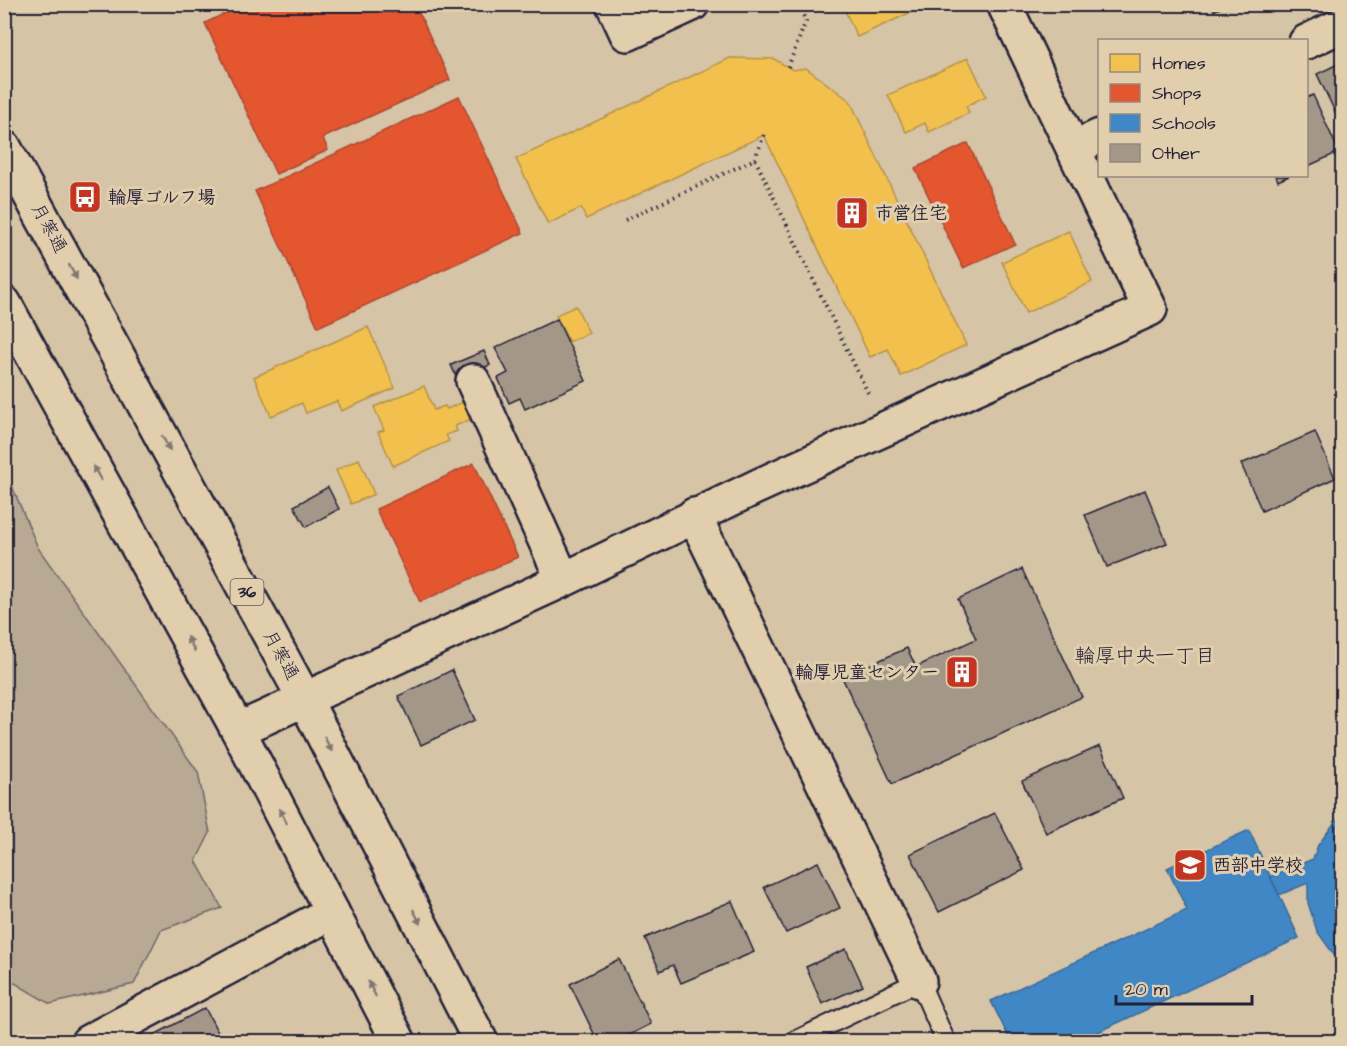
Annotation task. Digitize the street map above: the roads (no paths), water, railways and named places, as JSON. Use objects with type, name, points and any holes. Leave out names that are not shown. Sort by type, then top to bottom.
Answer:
[{"type":"main road","points":[[613,4],[627,34],[693,4]]},
{"type":"main road","points":[[1005,4],[1087,142],[1098,171]]},
{"type":"main road","points":[[1308,41],[1342,25]]},
{"type":"main road","name":"月寒通","points":[[4,147],[304,698],[481,1041]]},
{"type":"main road","points":[[238,730],[563,580],[694,515],[1150,309],[1100,177]]},
{"type":"main road","points":[[4,303],[238,730],[399,1041]]},
{"type":"main road","points":[[473,381],[563,580]]},
{"type":"main road","points":[[694,515],[919,981]]},
{"type":"main road","points":[[88,1041],[332,912]]},
{"type":"lane","points":[[793,1041],[919,981],[946,1041]]},
{"type":"place","name":"輪厚ゴルフ場","points":[[85,197]]},
{"type":"place","name":"市営住宅","points":[[852,213]]},
{"type":"place","name":"輪厚児童センター","points":[[962,672]]},
{"type":"place","name":"西部中学校","points":[[1190,865]]},
{"type":"district","name":"輪厚中央一丁目","points":[[1145,656]]}]
